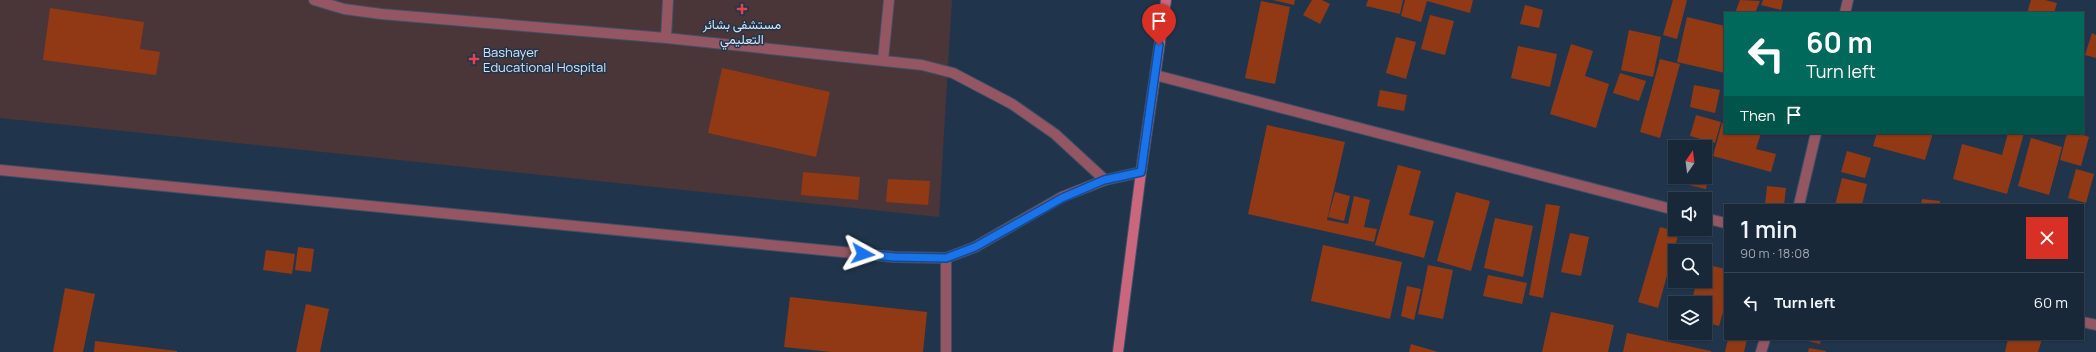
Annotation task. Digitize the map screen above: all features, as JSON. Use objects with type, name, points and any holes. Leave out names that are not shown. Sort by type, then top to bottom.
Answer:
[{"type":"street","points":[[314,0],[344,9],[381,14],[666,38],[922,65],[953,73],[977,84],[1012,104],[1055,134],[1104,180]]},
{"type":"street","points":[[666,38],[668,0]]},
{"type":"street","points":[[883,60],[889,0]]},
{"type":"street","points":[[1118,352],[1141,172],[1166,0]]},
{"type":"street","points":[[1845,12],[1848,0]]},
{"type":"street","points":[[1155,75],[1668,208]]},
{"type":"street","points":[[1799,204],[1816,134]]},
{"type":"street","points":[[0,170],[886,256],[946,258],[975,247],[1062,198],[1104,180],[1141,172]]},
{"type":"street","points":[[1712,220],[1724,223]]},
{"type":"street","points":[[946,258],[946,352]]},
{"type":"street","points":[[2084,322],[2096,325]]},
{"type":"street","points":[[1761,352],[1765,340]]},
{"type":"shaded area","name":"Bashayer Educational Hospital","points":[[0,0],[952,0],[939,217],[0,118]]},
{"type":"building","points":[[1273,0],[1295,0],[1294,5]]},
{"type":"building","points":[[1312,0],[1322,0],[1330,4],[1320,24],[1303,15]]},
{"type":"building","points":[[1368,0],[1403,0],[1400,14],[1366,6]]},
{"type":"building","points":[[1405,0],[1473,0],[1470,13],[1427,1],[1421,22],[1401,16]]},
{"type":"building","points":[[1673,0],[1687,0],[1677,39],[1663,35]]},
{"type":"building","points":[[1740,0],[1760,1],[1755,12],[1735,12]]},
{"type":"building","points":[[1763,0],[1783,0],[1781,10],[1761,5]]},
{"type":"building","points":[[2031,0],[2045,0],[2057,3],[2054,12],[2027,12]]},
{"type":"building","points":[[1261,1],[1290,7],[1275,84],[1245,78]]},
{"type":"building","points":[[1525,5],[1543,10],[1539,28],[1520,24]]},
{"type":"building","points":[[50,8],[144,22],[140,49],[160,52],[156,75],[43,60]]},
{"type":"building","points":[[1430,15],[1454,21],[1445,55],[1421,49]]},
{"type":"building","points":[[1687,17],[1724,26],[1724,73],[1677,62]]},
{"type":"building","points":[[1629,30],[1661,37],[1653,77],[1621,70]]},
{"type":"building","points":[[2092,33],[2096,35],[2096,58],[2085,55]]},
{"type":"building","points":[[1396,37],[1416,42],[1406,79],[1386,73]]},
{"type":"building","points":[[1571,44],[1593,51],[1585,76],[1609,84],[1596,128],[1550,114]]},
{"type":"building","points":[[1518,46],[1557,54],[1550,87],[1511,78]]},
{"type":"building","points":[[1660,59],[1680,64],[1660,138],[1640,132]]},
{"type":"building","points":[[722,68],[830,92],[816,157],[708,133]]},
{"type":"building","points":[[1620,73],[1646,81],[1639,101],[1613,93]]},
{"type":"building","points":[[1694,85],[1720,90],[1715,113],[1690,107]]},
{"type":"building","points":[[1380,90],[1407,95],[1404,111],[1377,106]]},
{"type":"building","points":[[1696,115],[1721,122],[1715,143],[1712,142],[1712,140],[1704,140],[1690,136]]},
{"type":"building","points":[[1722,123],[1724,123],[1724,134],[1761,134],[1756,149],[1776,154],[1771,172],[1713,156]]},
{"type":"building","points":[[1267,125],[1345,142],[1327,220],[1348,224],[1354,196],[1370,200],[1364,227],[1377,229],[1374,242],[1248,214]]},
{"type":"building","points":[[1877,134],[1933,134],[1925,160],[1873,146]]},
{"type":"building","points":[[2008,134],[2024,134],[2007,194],[1953,179],[1962,144],[2002,155]]},
{"type":"building","points":[[2067,134],[2080,134],[2089,137],[2081,166],[2060,160]]},
{"type":"building","points":[[2031,138],[2062,147],[2049,195],[2018,186]]},
{"type":"building","points":[[1847,151],[1871,158],[1865,178],[1841,172]]},
{"type":"building","points":[[1398,165],[1421,171],[1409,215],[1434,221],[1424,258],[1375,245]]},
{"type":"building","points":[[2076,169],[2094,174],[2086,203],[2068,198]]},
{"type":"building","points":[[803,172],[860,177],[858,200],[801,195]]},
{"type":"building","points":[[1842,178],[1867,184],[1862,204],[1835,204]]},
{"type":"building","points":[[888,179],[930,181],[928,205],[886,202]]},
{"type":"building","points":[[1684,184],[1707,184],[1706,189]]},
{"type":"building","points":[[1767,186],[1786,188],[1784,204],[1765,204]]},
{"type":"building","points":[[1335,192],[1350,196],[1344,221],[1328,217]]},
{"type":"building","points":[[1456,192],[1490,201],[1471,271],[1437,261]]},
{"type":"building","points":[[1922,199],[1940,201],[1940,204],[1921,204]]},
{"type":"building","points":[[1546,204],[1560,206],[1543,298],[1529,295]]},
{"type":"building","points":[[1495,218],[1533,226],[1523,277],[1484,268]]},
{"type":"building","points":[[1660,227],[1668,229],[1668,236],[1678,236],[1676,244],[1668,244],[1668,272],[1658,308],[1638,302]]},
{"type":"building","points":[[1570,233],[1589,237],[1581,276],[1561,272]]},
{"type":"building","points":[[1323,245],[1402,262],[1390,319],[1311,301]]},
{"type":"building","points":[[298,247],[314,249],[311,272],[295,270]]},
{"type":"building","points":[[266,250],[295,254],[292,274],[263,270]]},
{"type":"building","points":[[1428,265],[1453,270],[1443,319],[1418,314]]},
{"type":"building","points":[[1712,266],[1724,269],[1724,308],[1719,326],[1712,324],[1712,296],[1693,296],[1695,288],[1712,288]]},
{"type":"building","points":[[1488,275],[1527,283],[1522,304],[1483,296]]},
{"type":"building","points":[[1407,286],[1421,289],[1414,320],[1401,316]]},
{"type":"building","points":[[65,288],[95,294],[83,352],[53,352]]},
{"type":"building","points":[[790,297],[927,312],[923,352],[831,352],[784,347]]},
{"type":"building","points":[[306,304],[329,309],[320,352],[296,352]]},
{"type":"building","points":[[1551,312],[1614,325],[1608,352],[1542,352]]},
{"type":"building","points":[[1627,333],[1711,351],[1711,352],[1623,352]]},
{"type":"building","points":[[1728,340],[1747,340],[1744,352],[1725,352]]},
{"type":"building","points":[[1804,340],[1821,340],[1820,344]]},
{"type":"building","points":[[2008,340],[2042,340],[2038,352],[2005,352]]},
{"type":"building","points":[[95,341],[177,351],[177,352],[94,352]]},
{"type":"building","points":[[1411,344],[1438,352],[1409,352]]},
{"type":"building","points":[[1809,348],[1826,351],[1826,352],[1808,352]]},
{"type":"place","name":"مستشفى بشائر التعليمي","points":[[742,9]]},
{"type":"place","name":"Bashayer Educational Hospital","points":[[474,59]]},
{"type":"route","points":[[863,254],[894,257],[946,258],[975,247],[1020,220],[1062,198],[1104,180],[1141,172],[1159,45]]}]
